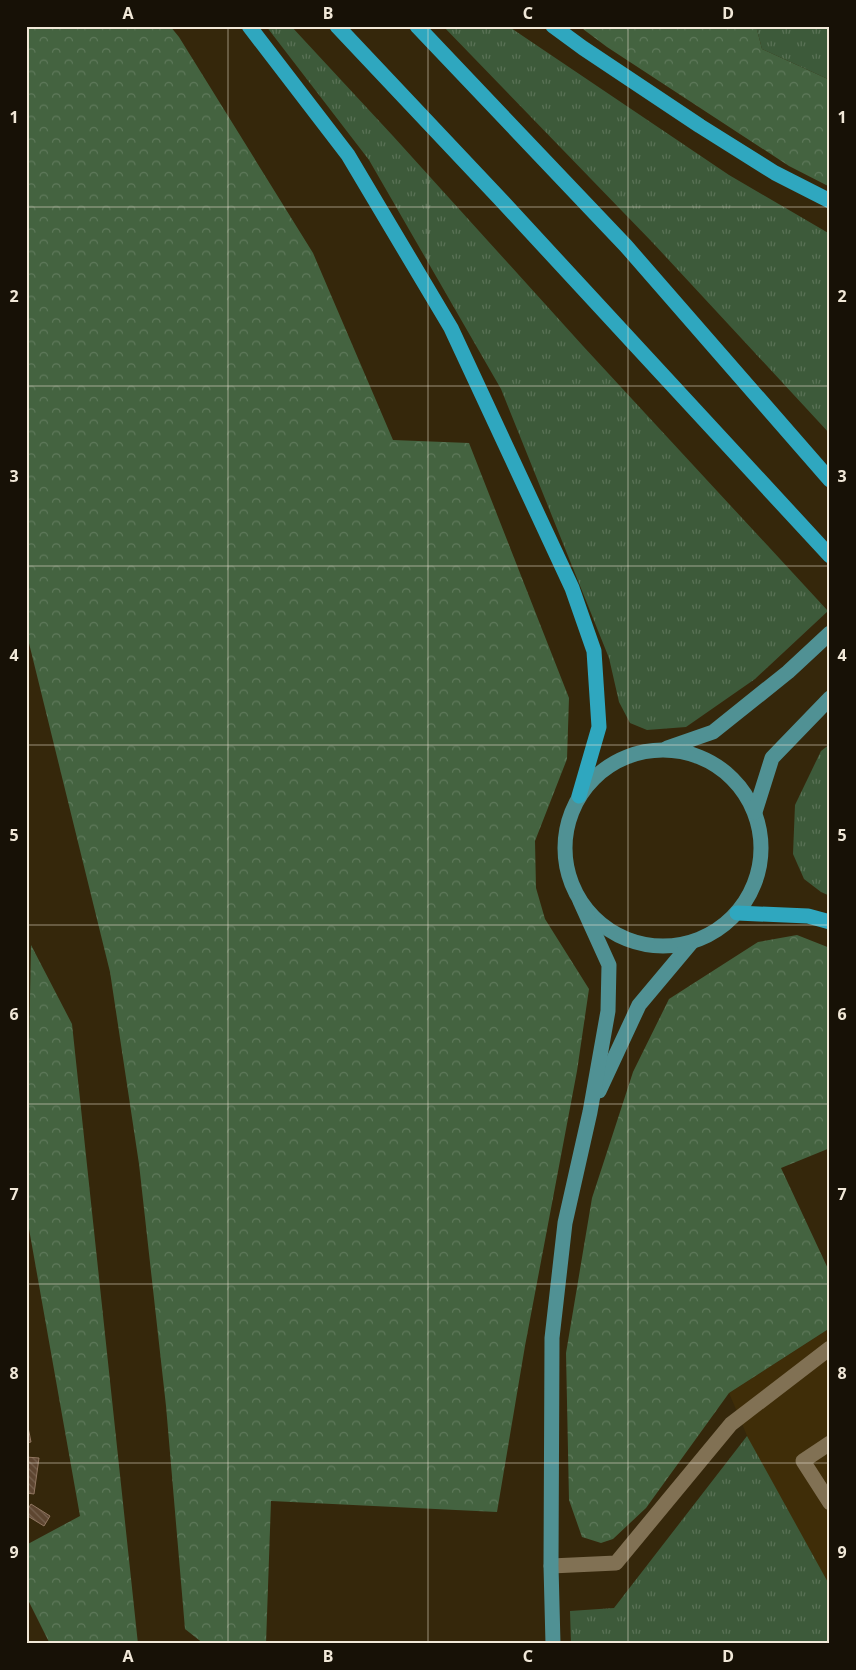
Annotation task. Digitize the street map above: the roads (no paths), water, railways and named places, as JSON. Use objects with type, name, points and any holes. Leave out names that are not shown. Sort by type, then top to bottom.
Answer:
[{"type":"highway","points":[[249,26],[348,155],[451,328],[572,588],[594,651],[599,727],[579,796]]},
{"type":"highway","points":[[336,26],[503,202],[830,556]]},
{"type":"highway","points":[[418,26],[626,246],[830,480]]},
{"type":"highway","points":[[553,26],[590,54],[709,131],[775,172],[830,201]]},
{"type":"highway","points":[[737,913],[808,916],[830,922]]},
{"type":"main road","points":[[553,1644],[551,1566],[552,1338],[565,1223],[590,1112],[608,1011],[609,965],[569,876],[564,849],[568,822],[579,796],[601,772],[630,755],[663,750],[713,732],[788,672],[830,633]]},
{"type":"main road","points":[[754,812],[772,758],[828,700]]},
{"type":"main road","points":[[580,901],[601,925],[629,940],[660,947],[691,943],[716,931],[737,913],[752,890],[760,865],[761,838],[754,812],[740,786],[718,766],[692,754],[663,750]]},
{"type":"main road","points":[[590,1112],[639,1005],[691,943]]},
{"type":"street","points":[[551,1566],[616,1563],[732,1424],[830,1348]]},
{"type":"street","points":[[830,1443],[803,1461],[830,1503]]}]
